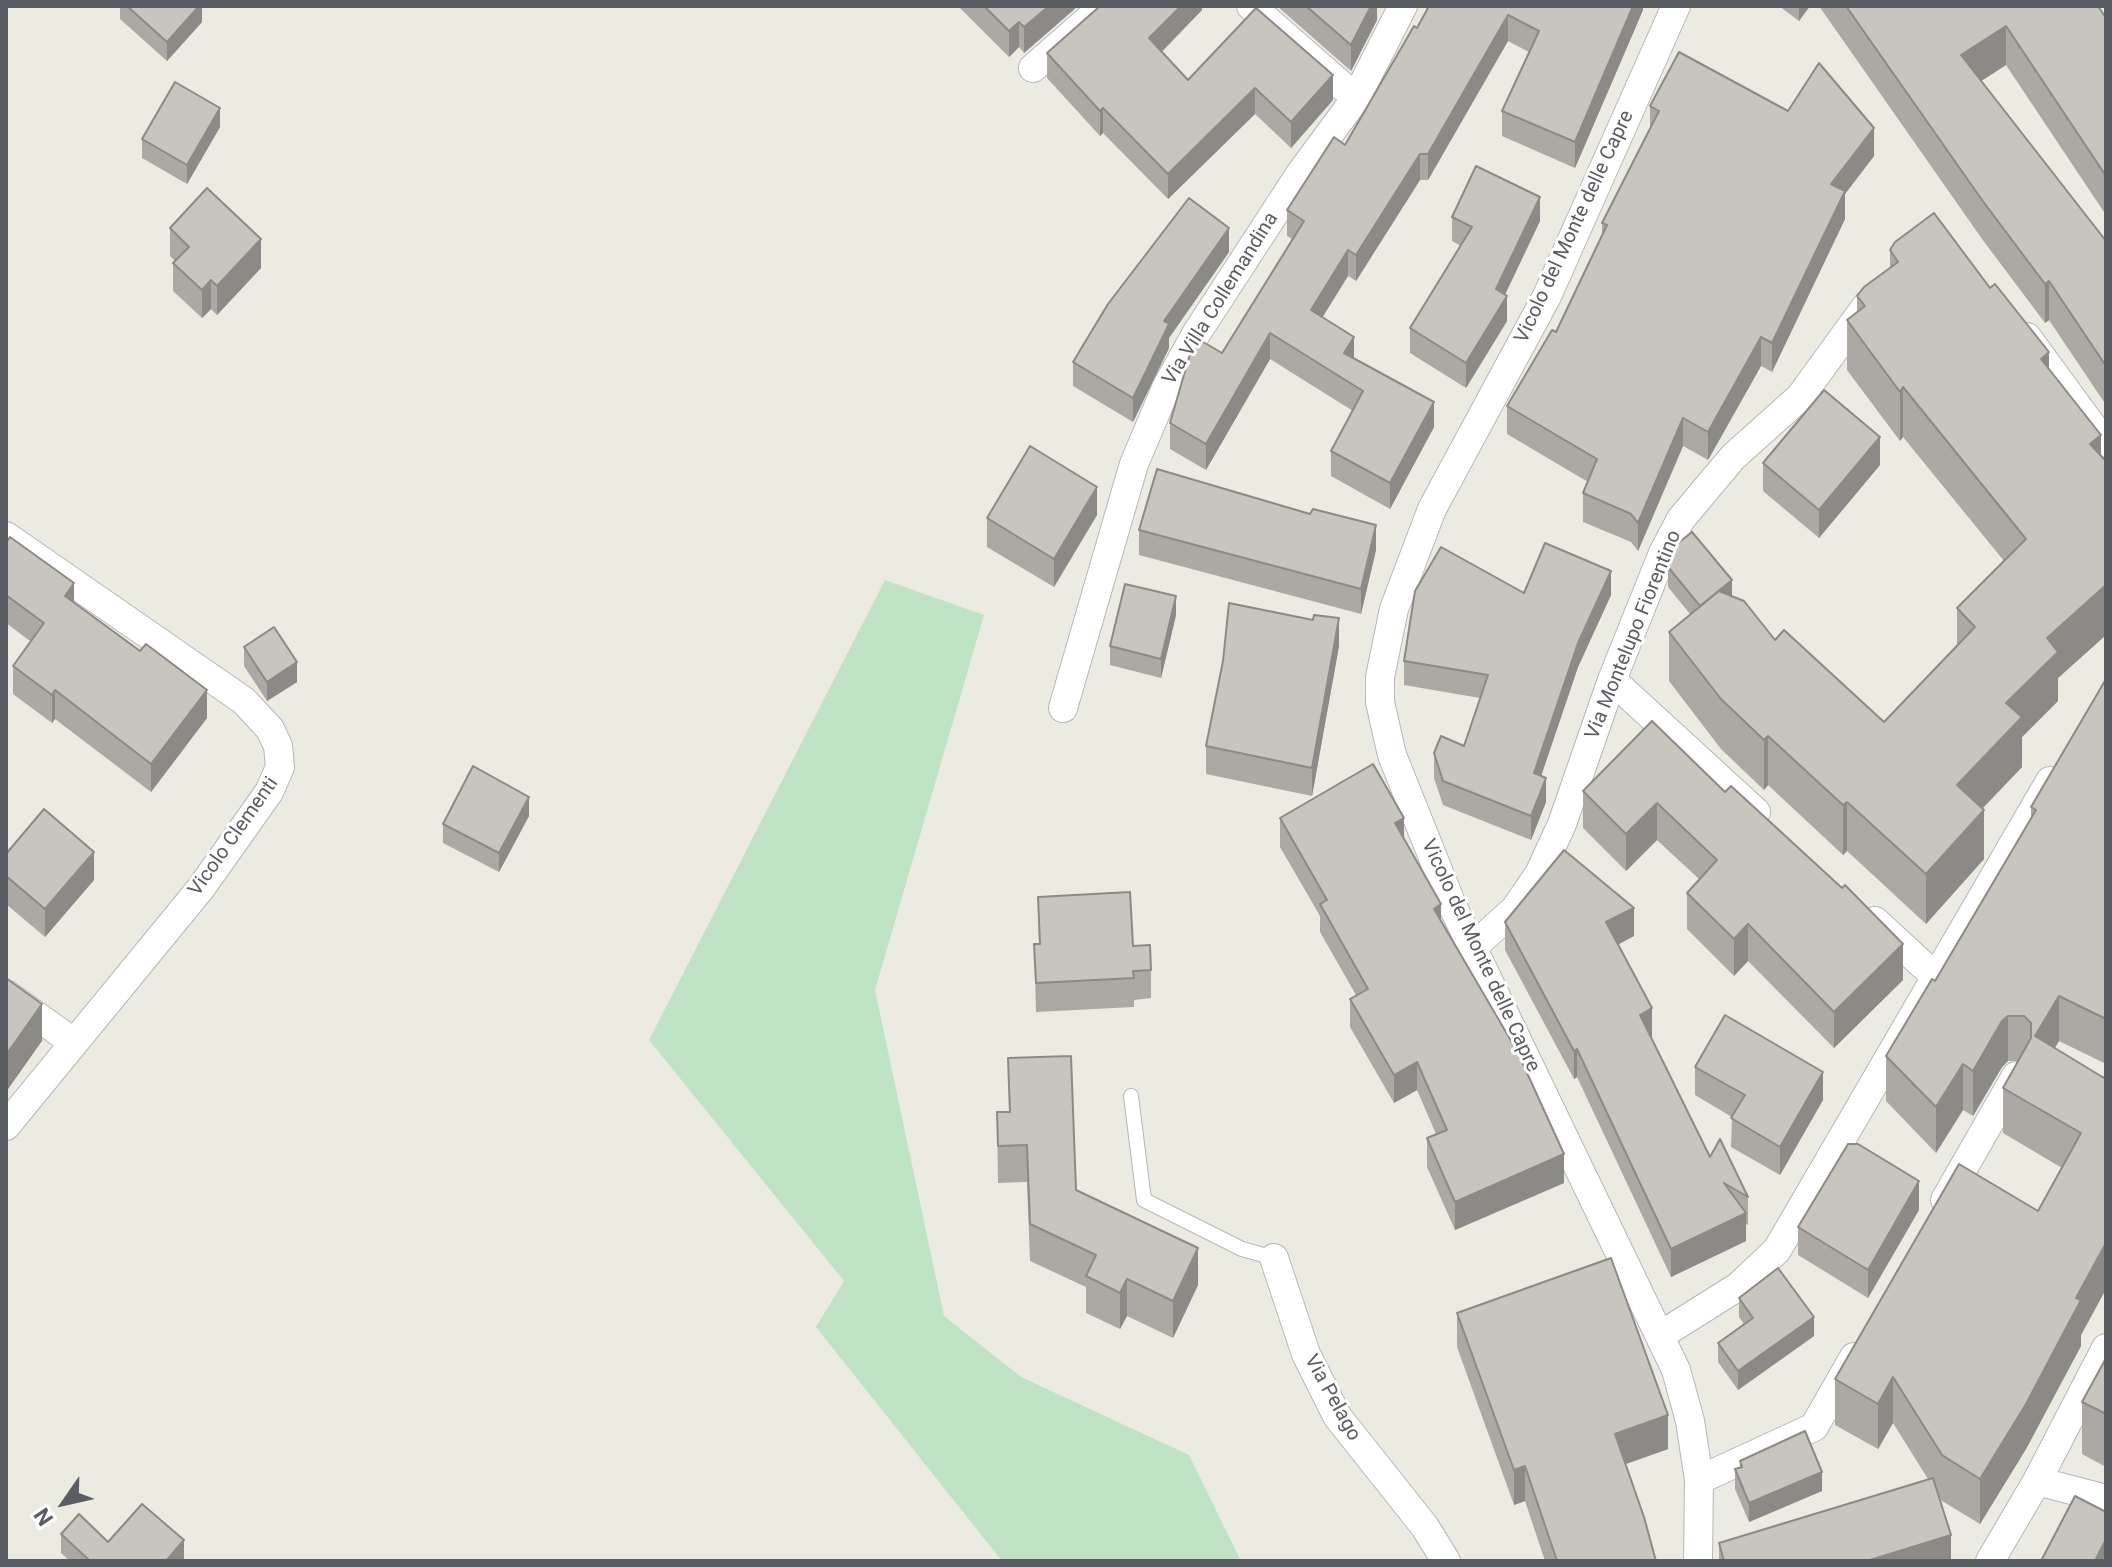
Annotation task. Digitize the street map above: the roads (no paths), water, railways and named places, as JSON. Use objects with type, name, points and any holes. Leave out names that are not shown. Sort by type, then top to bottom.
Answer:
[{"type":"street","points":[[1033,68],[1104,6]]},
{"type":"street","points":[[1251,6],[1356,98]]},
{"type":"street","name":"Via Villa Collemandina","points":[[1063,708],[1134,464],[1167,386],[1300,174],[1356,98],[1403,6]]},
{"type":"street","name":"Vicolo del Monte delle Capre","points":[[1676,6],[1547,296],[1432,509],[1401,588],[1385,642],[1380,690],[1385,731],[1431,855],[1661,1335],[1685,1397],[1699,1480],[1698,1561]]},
{"type":"street","name":"Via Montelupo Fiorentino","points":[[1473,947],[1515,909],[1539,874],[1562,824],[1612,680],[1663,553],[1681,519],[1733,457],[1814,381],[1883,282]]},
{"type":"street","points":[[2009,316],[2106,445]]},
{"type":"street","name":"Vicolo Clementi","points":[[6,536],[244,701],[270,729],[279,755],[276,780],[201,888],[6,1126]]},
{"type":"street","points":[[1612,680],[1775,829]]},
{"type":"street","points":[[1661,1335],[1739,1286],[1777,1250],[2063,759]]},
{"type":"street","points":[[1856,903],[1937,978]]},
{"type":"street","points":[[6,994],[73,1042]]},
{"type":"street","points":[[1931,1225],[2016,1076]]},
{"type":"street","name":"Via Pelago","points":[[1274,1258],[1306,1354],[1337,1416],[1425,1527],[1446,1561]]},
{"type":"street","points":[[1699,1480],[1814,1427],[1868,1332]]},
{"type":"street","points":[[1990,1561],[2037,1481],[2106,1348]]},
{"type":"street","points":[[2037,1481],[2106,1499]]},
{"type":"lane","points":[[1131,1096],[1144,1200],[1242,1249],[1274,1258]]}]
